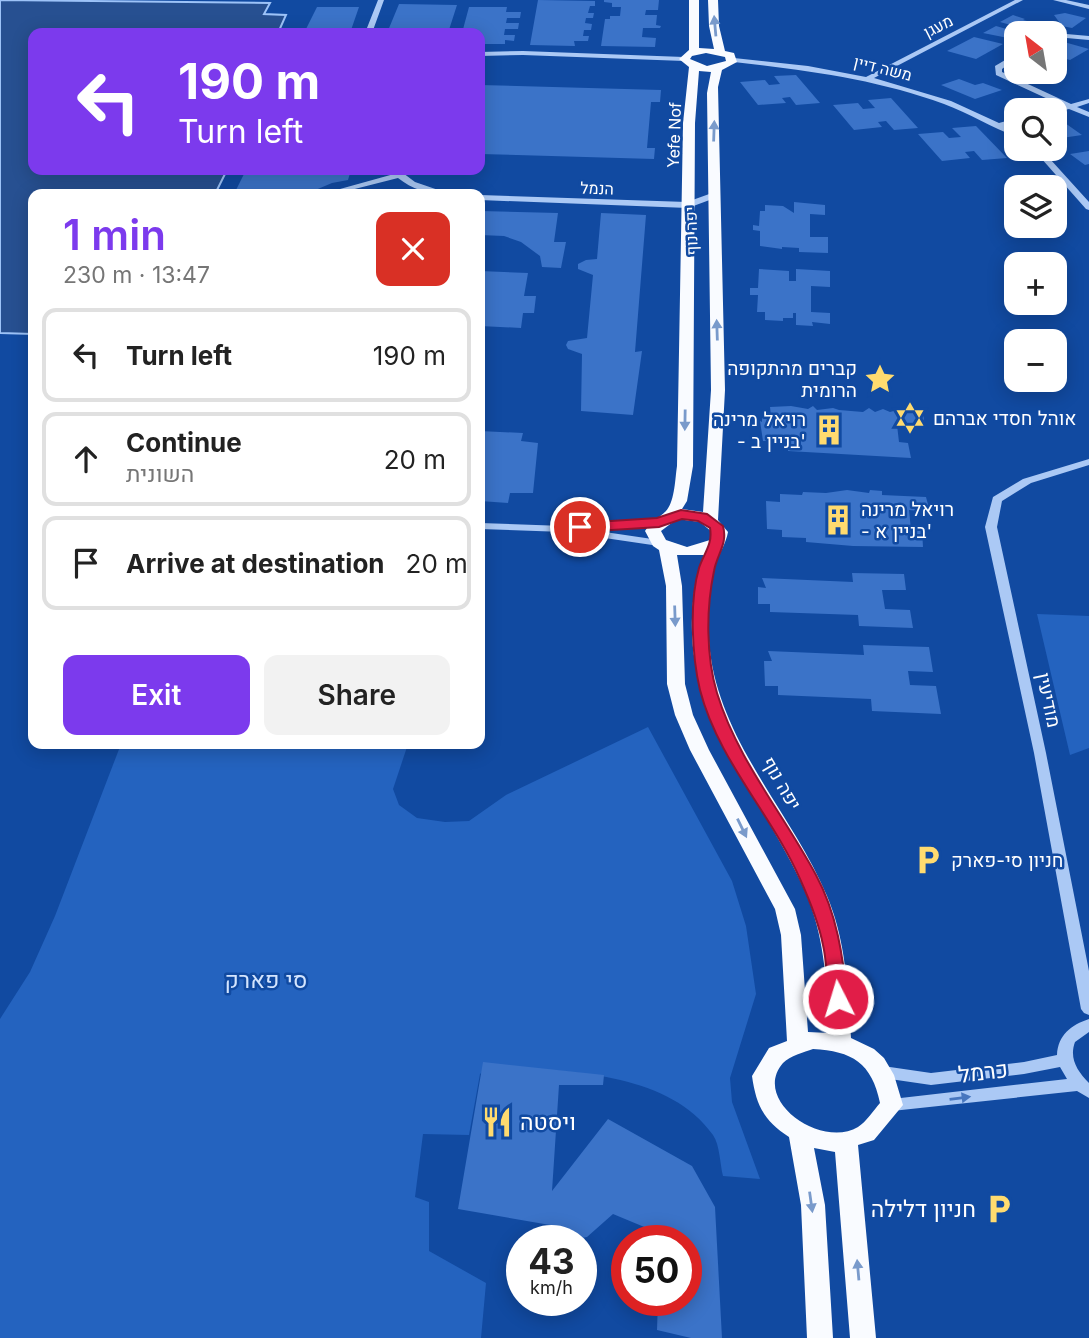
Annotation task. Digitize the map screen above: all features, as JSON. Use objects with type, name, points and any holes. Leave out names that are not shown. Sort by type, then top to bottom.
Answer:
[{"type":"main road","points":[[694,0],[694,51],[689,63],[718,68],[729,65],[734,60],[720,51],[694,51]]},
{"type":"main road","points":[[713,0],[714,26],[720,51]]},
{"type":"main road","name":"Yefe Nof","points":[[688,205],[689,63]]},
{"type":"main road","name":"יפה נוף","points":[[718,68],[712,79],[715,113],[712,197],[718,373],[710,521],[720,532],[707,568],[702,594],[702,658],[709,692],[719,718],[809,878],[823,914],[833,944],[840,1043]]},
{"type":"main road","name":"יפה נוף","points":[[663,546],[653,531],[679,501],[685,466],[688,205]]},
{"type":"main road","points":[[665,519],[691,515],[710,521]]},
{"type":"main road","points":[[663,546],[698,552],[715,544]]},
{"type":"main road","points":[[663,546],[671,565],[675,614],[675,681],[680,704],[708,765],[785,909],[791,935],[798,1043]]},
{"type":"main road","points":[[811,1040],[840,1043],[872,1059],[883,1072],[889,1086],[892,1105],[877,1127],[846,1142],[815,1140],[800,1135],[783,1124],[770,1110],[764,1090],[764,1077],[770,1063],[781,1051],[798,1043],[811,1040]]},
{"type":"main road","points":[[800,1135],[813,1205],[820,1338]]},
{"type":"main road","points":[[846,1142],[863,1338]]},
{"type":"street","points":[[370,28],[381,0]]},
{"type":"street","name":"מעגן","points":[[869,78],[1020,0]]},
{"type":"street","points":[[1056,0],[1089,7]]},
{"type":"street","points":[[1068,36],[1089,38]]},
{"type":"street","points":[[485,54],[523,53],[689,63]]},
{"type":"street","name":"משה דיין","points":[[734,60],[812,68],[869,78],[937,97],[1004,128]]},
{"type":"street","points":[[1004,64],[998,68],[999,73],[1004,75]]},
{"type":"street","points":[[1024,84],[1089,115]]},
{"type":"street","points":[[1067,107],[1089,101]]},
{"type":"street","points":[[999,125],[1004,124]]},
{"type":"street","points":[[1048,161],[1089,207]]},
{"type":"street","points":[[342,189],[387,175]]},
{"type":"street","points":[[402,175],[426,189]]},
{"type":"street","name":"הנמל","points":[[485,198],[688,205],[712,197]]},
{"type":"street","name":"מודיעין","points":[[1089,462],[1027,481],[997,499],[991,527],[1040,753],[1089,1009]]},
{"type":"street","points":[[485,526],[564,528],[665,519]]},
{"type":"street","points":[[564,528],[663,546]]},
{"type":"street","points":[[1084,1088],[1069,1073],[1065,1059],[1067,1041],[1082,1027],[1089,1025]]},
{"type":"street","name":"כרמל","points":[[883,1072],[931,1079],[1024,1068],[1065,1059]]},
{"type":"street","name":"כרמל","points":[[892,1105],[1084,1088]]},
{"type":"green space","points":[[1037,614],[1089,616],[1089,748],[1070,755]]},
{"type":"green space","name":"סי פארק","points":[[648,727],[732,881],[746,926],[756,994],[730,1078],[732,1102],[760,1179],[723,1176],[713,1135],[693,1113],[668,1097],[610,1078],[490,1066],[480,1074],[469,1135],[423,1134],[415,1197],[429,1202],[429,1251],[486,1283],[481,1338],[0,1338],[0,1019],[30,972],[55,916],[119,749],[406,749],[393,789],[399,805],[417,818],[445,822],[469,821],[506,795]]},
{"type":"shaded area","points":[[0,0],[270,3],[264,14],[286,15],[280,28],[28,28],[28,175],[224,175],[218,189],[28,189],[28,334],[0,333]]},
{"type":"building","points":[[538,0],[595,1],[595,6],[590,6],[588,13],[594,13],[593,18],[586,18],[585,23],[592,24],[591,30],[584,30],[583,36],[589,36],[588,41],[574,41],[575,46],[530,45]]},
{"type":"building","points":[[604,0],[659,0],[658,10],[646,10],[645,15],[657,15],[656,25],[661,26],[643,28],[642,37],[656,38],[655,47],[601,46],[605,19],[620,16],[621,7],[612,7],[612,3]]},
{"type":"building","points":[[399,4],[457,5],[450,28],[389,28]]},
{"type":"building","points":[[317,7],[359,7],[352,28],[306,28]]},
{"type":"building","points":[[469,7],[507,7],[506,12],[521,12],[520,18],[507,18],[506,23],[519,23],[518,29],[505,29],[504,35],[515,35],[514,41],[505,40],[505,44],[485,44],[485,28],[463,28]]},
{"type":"building","points":[[1065,13],[1086,18],[1072,28],[1068,27],[1068,21],[1058,21],[1054,15]]},
{"type":"building","points":[[1013,15],[1027,21],[1004,23],[1000,22]]},
{"type":"building","points":[[996,26],[1004,28],[1004,37],[983,33]]},
{"type":"building","points":[[974,37],[1003,44],[976,59],[947,51]]},
{"type":"building","points":[[1068,43],[1089,49],[1070,60]]},
{"type":"building","points":[[796,75],[820,103],[796,105],[790,97],[782,98],[786,103],[758,105],[740,82],[765,80],[769,85],[780,84],[774,76]]},
{"type":"building","points":[[959,79],[1002,90],[975,99],[941,85]]},
{"type":"building","points":[[485,85],[661,90],[660,102],[651,102],[647,148],[655,148],[654,159],[485,154]]},
{"type":"building","points":[[891,98],[918,128],[894,130],[886,121],[878,122],[882,127],[854,130],[833,105],[858,103],[863,109],[875,108],[868,100]]},
{"type":"building","points":[[1067,124],[1082,135],[1067,137]]},
{"type":"building","points":[[976,126],[1004,155],[1004,158],[982,160],[974,151],[965,152],[970,158],[942,161],[918,134],[943,132],[949,138],[961,137],[952,128]]},
{"type":"building","points":[[1089,151],[1089,164],[1085,165],[1070,154]]},
{"type":"building","points":[[244,175],[350,175],[348,180],[318,189],[236,189]]},
{"type":"building","points":[[794,202],[825,205],[825,215],[810,214],[810,237],[828,237],[828,253],[760,246],[760,231],[753,230],[753,225],[759,226],[760,211],[765,211],[765,205],[783,206],[794,213]]},
{"type":"building","points":[[485,211],[558,213],[554,242],[566,242],[561,268],[542,267],[540,256],[521,242],[504,236],[485,235]]},
{"type":"building","points":[[601,213],[646,215],[635,352],[642,351],[633,415],[581,411],[582,354],[568,349],[566,345],[568,341],[587,338],[593,275],[578,269],[578,264],[597,259]]},
{"type":"building","points":[[759,269],[789,271],[789,281],[796,281],[796,269],[830,271],[830,287],[811,286],[811,312],[830,313],[830,324],[812,322],[813,326],[796,325],[796,313],[793,313],[793,318],[783,318],[783,321],[765,320],[765,312],[757,312],[758,295],[750,295],[750,288],[758,288]]},
{"type":"building","points":[[485,271],[528,273],[524,296],[536,296],[534,313],[523,313],[521,328],[485,326]]},
{"type":"building","name":"רויאל מרינה - בניין ב'","points":[[791,406],[808,409],[813,406],[817,410],[833,408],[863,412],[869,408],[875,412],[883,409],[890,412],[897,410],[923,413],[925,427],[897,425],[899,442],[908,443],[911,458],[788,451],[788,441],[763,441],[760,421],[762,422],[762,416],[771,416],[770,407]]},
{"type":"building","points":[[485,431],[523,433],[521,441],[538,443],[533,493],[510,493],[508,503],[485,501]]},
{"type":"building","name":"רויאל מרינה - בניין א'","points":[[847,490],[926,497],[930,512],[909,510],[911,530],[922,530],[923,547],[806,542],[806,538],[782,537],[782,530],[767,529],[766,501],[780,502],[780,494],[802,495],[803,492]]},
{"type":"building","points":[[852,573],[904,574],[906,590],[882,590],[885,609],[910,610],[913,628],[859,626],[858,615],[770,612],[770,604],[758,604],[758,587],[766,588],[762,578],[853,582]]},
{"type":"building","points":[[863,645],[929,647],[933,672],[908,671],[910,685],[936,686],[941,714],[872,711],[871,699],[778,695],[778,686],[765,686],[764,661],[772,661],[768,651],[864,655]]},
{"type":"building","points":[[483,1062],[604,1075],[603,1085],[559,1085],[552,1191],[608,1119],[692,1166],[715,1207],[722,1338],[691,1338],[657,1330],[657,1316],[702,1316],[702,1225],[639,1225],[613,1214],[597,1228],[597,1225],[550,1225],[458,1209]]},
{"type":"place","name":"קברים מהתקופה הרומית","points":[[880,379]]},
{"type":"place","name":"אוהל חסדי אברהם","points":[[910,418]]},
{"type":"place","name":"רויאל מרינה - בניין ב'","points":[[829,430]]},
{"type":"place","name":"רויאל מרינה - בניין א'","points":[[838,520]]},
{"type":"place","name":"חניון סי-פארק","points":[[928,860]]},
{"type":"place","name":"ויסטה","points":[[497,1122]]},
{"type":"place","name":"חניון דלילה","points":[[999,1209]]},
{"type":"route","points":[[580,527],[659,522],[671,516],[691,515],[710,521],[720,532],[707,568],[702,594],[702,658],[709,692],[740,759],[809,878],[833,944],[838,999]]}]
